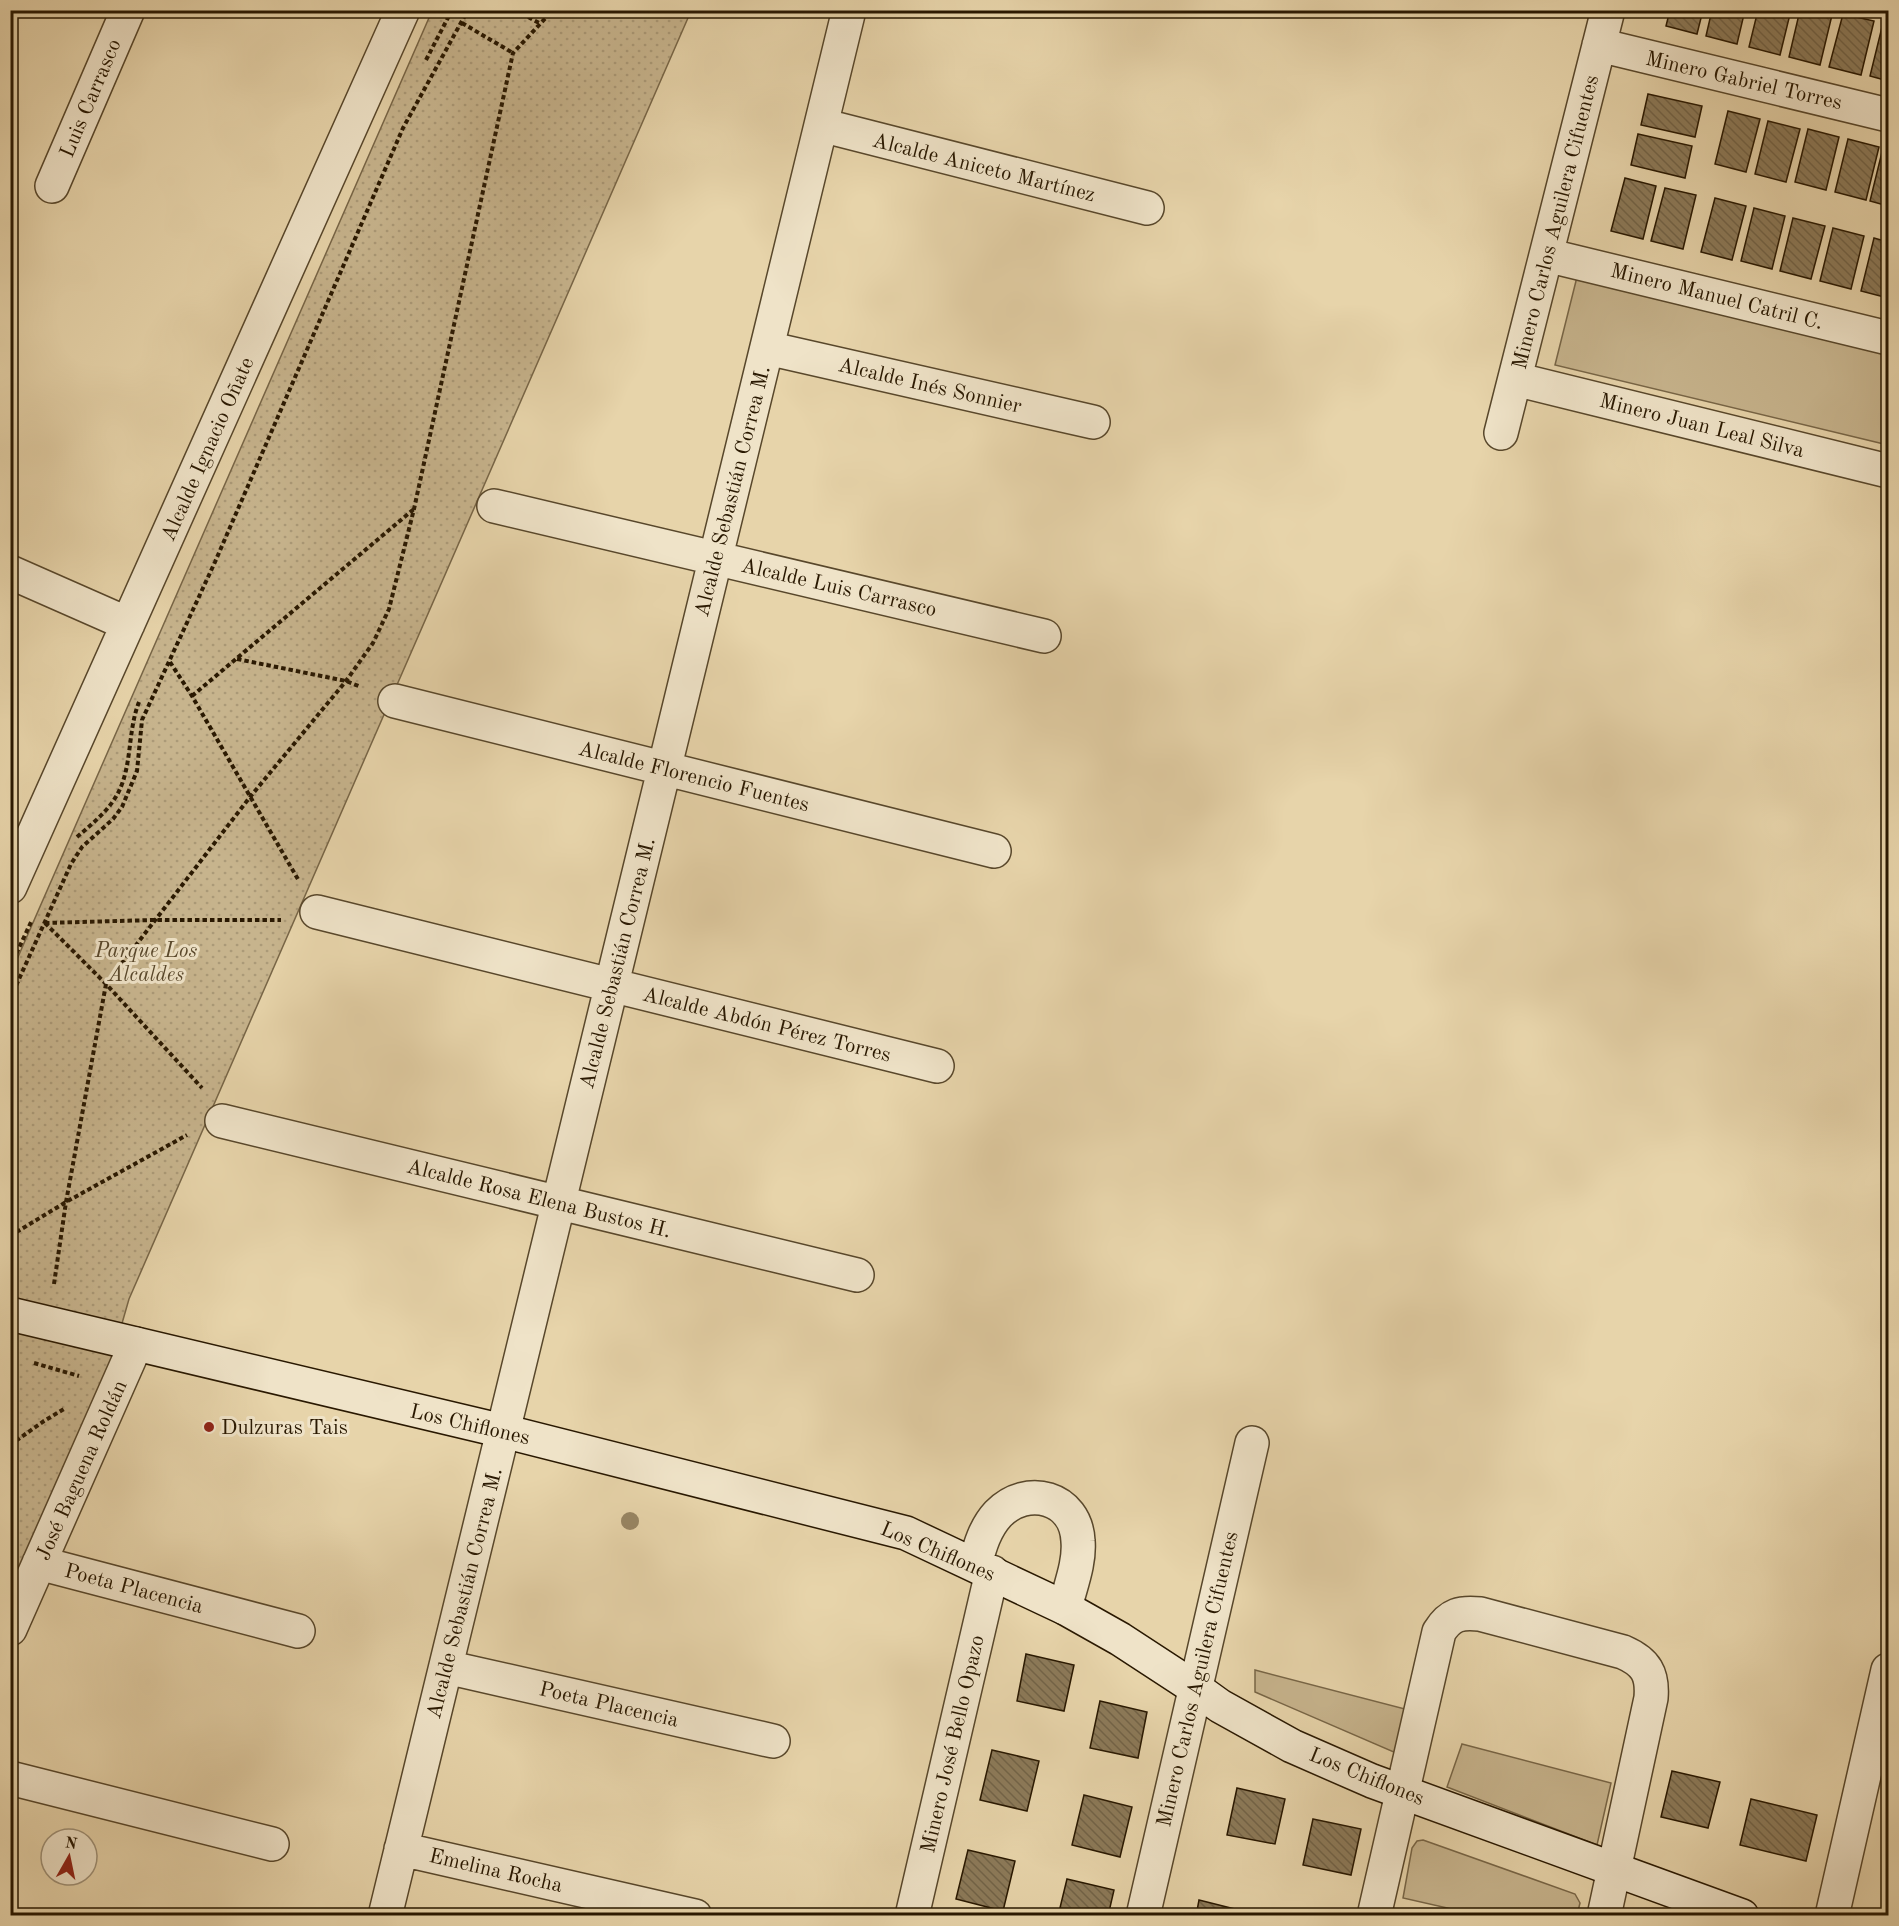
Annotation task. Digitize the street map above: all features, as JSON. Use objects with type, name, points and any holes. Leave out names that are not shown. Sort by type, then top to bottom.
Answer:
[{"type":"street","name":"Luis Carrasco","points":[[52,186],[128,10]]},
{"type":"street","name":"Alcalde Ignacio Oñate","points":[[10,887],[403,10]]},
{"type":"street","name":"Alcalde Sebastián Correa M.","points":[[385,1916],[849,10]]},
{"type":"street","name":"Minero Carlos Aguilera Cifuentes","points":[[1501,433],[1608,10]]},
{"type":"street","name":"Minero Gabriel Torres","points":[[1599,45],[1888,115]]},
{"type":"street","name":"Alcalde Aniceto Martínez","points":[[821,125],[1147,208]]},
{"type":"street","name":"Minero Manuel Catril C.","points":[[1546,255],[1888,338]]},
{"type":"street","name":"Alcalde Inés Sonnier","points":[[766,348],[1093,422]]},
{"type":"street","name":"Minero Juan Leal Silva","points":[[1515,380],[1888,471]]},
{"type":"street","name":"Alcalde Luis Carrasco","points":[[494,506],[1044,636]]},
{"type":"street","points":[[10,572],[128,624]]},
{"type":"street","name":"Alcalde Florencio Fuentes","points":[[395,701],[994,851]]},
{"type":"street","name":"Alcalde Abdón Pérez Torres","points":[[317,912],[937,1066]]},
{"type":"street","name":"Alcalde Rosa Elena Bustos H.","points":[[222,1121],[857,1275]]},
{"type":"street","name":"Los Chiflones","points":[[10,1314],[503,1431],[906,1533],[1065,1608],[1120,1638],[1220,1706],[1292,1746],[1372,1781],[1742,1916]]},
{"type":"street","name":"José Baguena Roldán","points":[[10,1629],[136,1344]]},
{"type":"street","name":"Minero Carlos Aguilera Cifuentes","points":[[1143,1916],[1252,1443]]},
{"type":"street","points":[[983,1568],[984,1536],[990,1523],[999,1512],[1024,1498],[1038,1496],[1051,1501],[1061,1506],[1069,1515],[1075,1525],[1078,1539],[1078,1554],[1065,1608]]},
{"type":"street","name":"Poeta Placencia","points":[[39,1563],[297,1631]]},
{"type":"street","name":"Minero José Bello Opazo","points":[[912,1916],[983,1568]]},
{"type":"street","points":[[1374,1916],[1438,1632],[1445,1622],[1466,1612],[1623,1652],[1636,1658],[1646,1669],[1652,1688],[1604,1916]]},
{"type":"street","name":"Poeta Placencia","points":[[446,1666],[773,1741]]},
{"type":"street","points":[[1832,1916],[1883,1716],[1888,1670]]},
{"type":"street","points":[[10,1778],[272,1844]]},
{"type":"street","name":"Emelina Rocha","points":[[401,1849],[695,1916]]},
{"type":"path","points":[[10,999],[71,864],[82,847],[122,807],[137,771],[142,720],[219,552],[388,160],[403,128],[468,10]]},
{"type":"path","points":[[515,10],[541,24]]},
{"type":"path","points":[[49,1324],[66,1202],[106,984],[249,797],[346,681],[373,643],[388,609],[414,509],[513,53],[553,10]]},
{"type":"path","points":[[462,22],[513,53]]},
{"type":"path","points":[[192,696],[414,509]]},
{"type":"path","points":[[236,659],[346,681],[395,701]]},
{"type":"path","points":[[45,923],[283,920],[317,912],[170,662]]},
{"type":"path","points":[[10,1236],[66,1202],[196,1130],[222,1121],[207,1093],[106,984],[45,923]]},
{"type":"path","points":[[32,1362],[117,1387]]},
{"type":"green space","name":"Parque Los Alcaldes","points":[[432,11],[691,11],[129,1299],[104,1386],[11,1596],[11,973]]},
{"type":"green space","points":[[1578,273],[1888,348],[1888,445],[1555,365]]},
{"type":"green space","points":[[1255,1670],[1405,1709],[1396,1753],[1255,1692]]},
{"type":"green space","points":[[1462,1744],[1611,1783],[1597,1845],[1447,1787]]},
{"type":"green space","points":[[1423,1840],[1575,1894],[1580,1903],[1577,1915],[1478,1915],[1403,1898],[1412,1848],[1417,1841]]},
{"type":"building","points":[[1670,10],[1703,10],[1697,34],[1666,26]]},
{"type":"building","points":[[1712,10],[1745,10],[1737,44],[1706,36]]},
{"type":"building","points":[[1758,10],[1791,10],[1780,55],[1749,47]]},
{"type":"building","points":[[1800,10],[1833,11],[1820,65],[1789,57]]},
{"type":"building","points":[[1843,14],[1874,21],[1861,75],[1829,67]]},
{"type":"building","points":[[1883,23],[1888,24],[1888,81],[1870,76]]},
{"type":"building","points":[[1648,94],[1702,106],[1695,137],[1641,125]]},
{"type":"building","points":[[1728,111],[1760,119],[1746,172],[1715,164]]},
{"type":"building","points":[[1768,121],[1800,129],[1786,182],[1755,174]]},
{"type":"building","points":[[1808,129],[1839,137],[1826,190],[1795,182]]},
{"type":"building","points":[[1638,134],[1692,146],[1685,178],[1631,165]]},
{"type":"building","points":[[1848,139],[1879,147],[1866,200],[1835,192]]},
{"type":"building","points":[[1883,148],[1888,149],[1888,206],[1870,201]]},
{"type":"building","points":[[1625,178],[1656,186],[1643,239],[1611,231]]},
{"type":"building","points":[[1665,188],[1696,195],[1683,249],[1651,241]]},
{"type":"building","points":[[1715,198],[1746,206],[1732,260],[1701,252]]},
{"type":"building","points":[[1754,208],[1785,216],[1772,269],[1741,261]]},
{"type":"building","points":[[1793,218],[1825,226],[1811,279],[1780,271]]},
{"type":"building","points":[[1833,228],[1864,236],[1851,289],[1820,281]]},
{"type":"building","points":[[1874,238],[1888,242],[1888,298],[1861,291]]},
{"type":"building","points":[[1026,1654],[1074,1665],[1064,1711],[1017,1701]]},
{"type":"building","points":[[1100,1701],[1147,1712],[1138,1758],[1090,1748]]},
{"type":"building","points":[[992,1750],[1039,1761],[1027,1811],[980,1800]]},
{"type":"building","points":[[1672,1771],[1720,1782],[1708,1828],[1661,1817]]},
{"type":"building","points":[[1237,1788],[1285,1799],[1275,1844],[1227,1835]]},
{"type":"building","points":[[1084,1795],[1132,1807],[1120,1857],[1072,1845]]},
{"type":"building","points":[[1751,1799],[1817,1815],[1806,1861],[1740,1845]]},
{"type":"building","points":[[1313,1819],[1361,1829],[1351,1875],[1303,1865]]},
{"type":"building","points":[[968,1850],[1015,1861],[1003,1911],[956,1899]]},
{"type":"building","points":[[1067,1879],[1114,1890],[1108,1916],[1058,1916]]},
{"type":"building","points":[[1199,1900],[1247,1912],[1246,1916],[1196,1916]]},
{"type":"place","name":"Dulzuras Tais","points":[[209,1427]]}]
